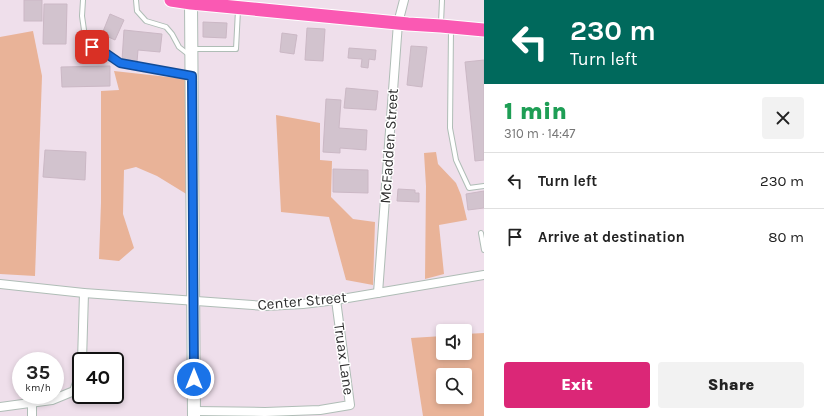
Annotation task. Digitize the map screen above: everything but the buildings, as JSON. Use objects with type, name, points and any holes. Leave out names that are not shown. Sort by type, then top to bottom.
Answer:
[{"type":"main road","points":[[170,0],[238,8],[484,30]]},
{"type":"street","name":"McFadden Street","points":[[378,293],[398,23],[404,0]]},
{"type":"street","points":[[191,3],[194,413]]},
{"type":"street","name":"Center Street","points":[[0,284],[84,293],[266,306],[336,300],[484,275]]},
{"type":"street","points":[[82,352],[84,293]]},
{"type":"street","name":"Truax Lane","points":[[194,413],[320,410],[350,405],[336,300]]},
{"type":"street","points":[[0,407],[24,404]]},
{"type":"street","points":[[32,404],[32,416]]},
{"type":"lane","points":[[83,0],[82,16],[86,37],[92,47],[107,54],[120,63],[192,76]]},
{"type":"lane","points":[[136,0],[137,11],[146,21],[166,27],[172,34],[179,47],[191,53],[236,49],[238,8]]},
{"type":"lane","points":[[442,0],[446,26],[450,128],[456,160],[469,188],[484,186]]},
{"type":"lane","points":[[481,233],[484,250]]},
{"type":"shaded area","points":[[33,31],[42,76],[35,276],[0,274],[0,37]]},
{"type":"shaded area","points":[[114,71],[186,79],[188,195],[157,176],[136,167],[124,170],[123,214],[134,248],[119,261],[99,259],[101,203],[101,91],[119,90]]},
{"type":"shaded area","points":[[276,115],[320,123],[320,160],[332,161],[331,197],[353,219],[375,222],[373,285],[346,280],[329,217],[281,212]]},
{"type":"shaded area","points":[[436,152],[438,164],[456,183],[461,195],[467,220],[439,225],[444,274],[425,279],[426,186],[424,153]]},
{"type":"shaded area","points":[[484,333],[484,416],[423,416],[411,338],[436,336],[436,360],[472,360],[472,334]]},
{"type":"route","points":[[92,47],[107,54],[120,63],[192,76],[194,379]]}]
